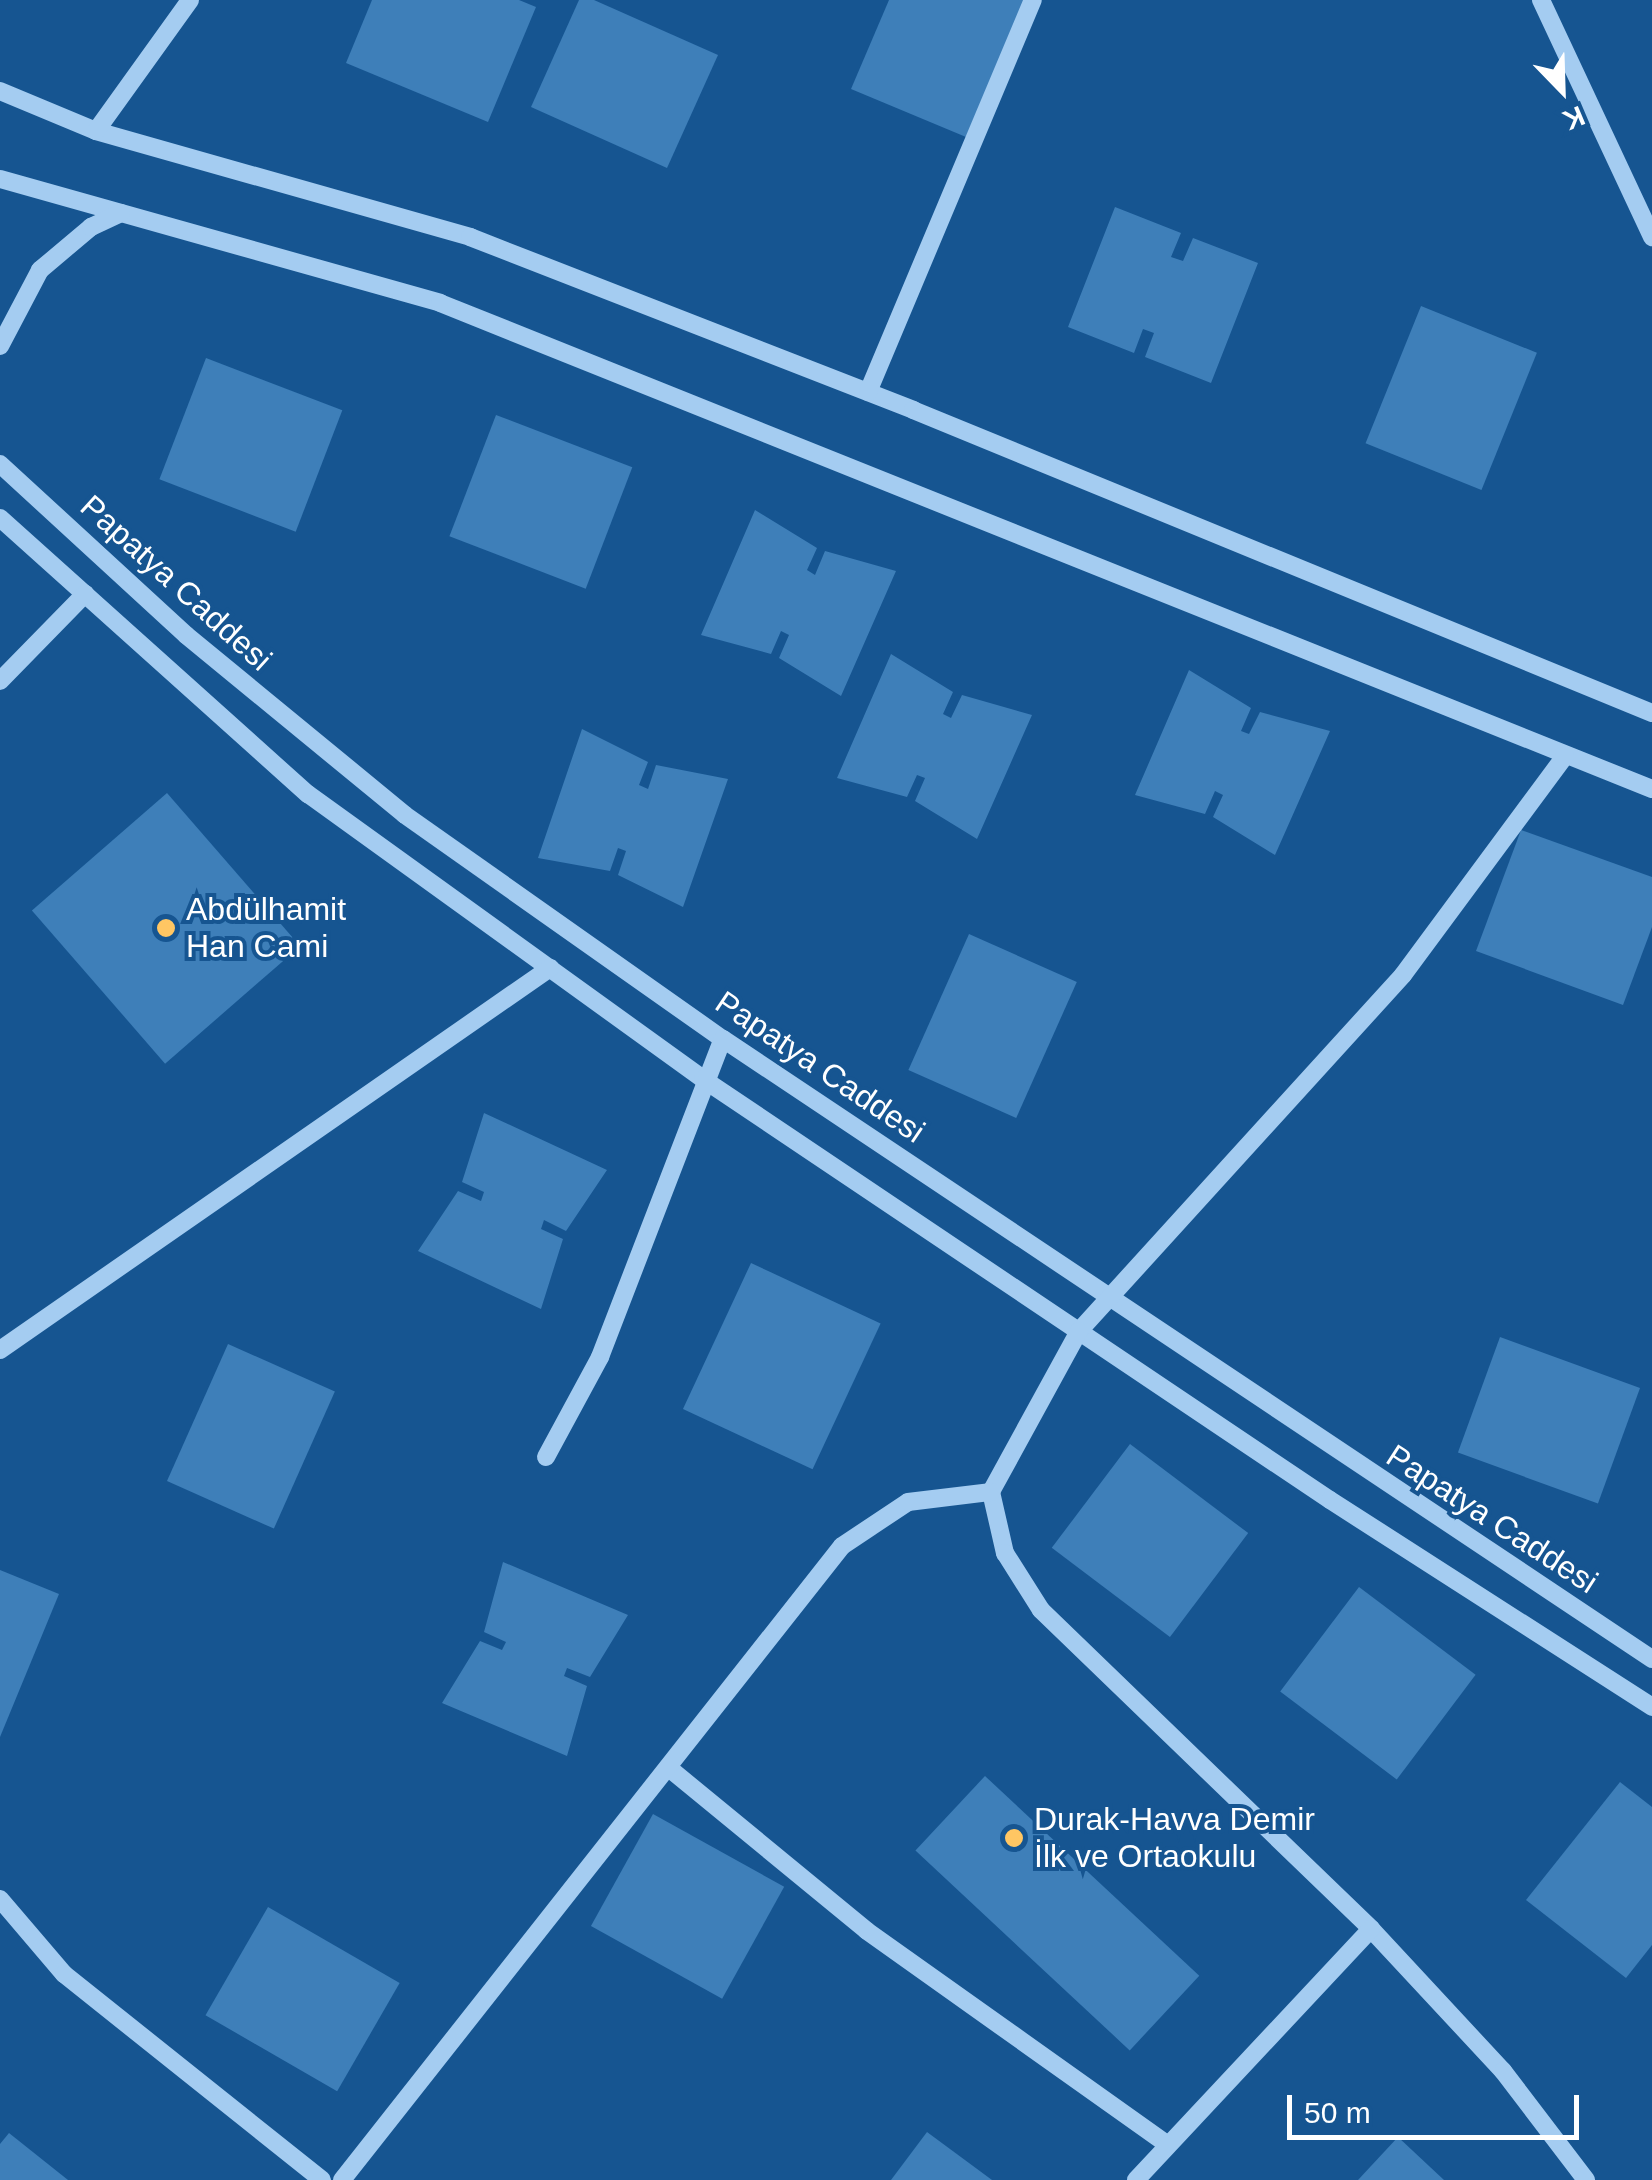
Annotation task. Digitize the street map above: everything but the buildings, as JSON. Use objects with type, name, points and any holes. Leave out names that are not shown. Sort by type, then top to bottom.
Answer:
[{"type":"street","points":[[96,131],[190,0]]},
{"type":"street","points":[[868,392],[1033,0]]},
{"type":"street","points":[[1541,0],[1652,237]]},
{"type":"street","points":[[0,90],[96,131],[470,237],[868,392],[1652,713]]},
{"type":"street","points":[[0,178],[494,324],[1652,789]]},
{"type":"street","points":[[0,346],[40,270],[91,227],[121,212]]},
{"type":"street","name":"Papatya Caddesi","points":[[1,462],[293,727],[405,815],[723,1038],[1652,1659]]},
{"type":"street","points":[[0,518],[308,794],[704,1079],[1652,1708]]},
{"type":"street","points":[[0,681],[85,594]]},
{"type":"street","points":[[1565,756],[1403,976],[1079,1331],[991,1492],[1004,1553],[1041,1610],[1371,1929],[1503,2071],[1586,2180]]},
{"type":"street","points":[[0,1350],[550,968]]},
{"type":"street","points":[[546,1457],[600,1357],[723,1038]]},
{"type":"street","points":[[342,2180],[861,1529],[921,1498],[991,1492]]},
{"type":"street","points":[[670,1770],[867,1931],[1168,2145]]},
{"type":"street","points":[[0,1899],[64,1974],[322,2180]]},
{"type":"street","points":[[1136,2180],[1371,1929]]},
{"type":"place","name":"Abdülhamit Han Cami","points":[[166,928]]},
{"type":"place","name":"Durak-Havva Demir İlk ve Ortaokulu","points":[[1014,1838]]}]
